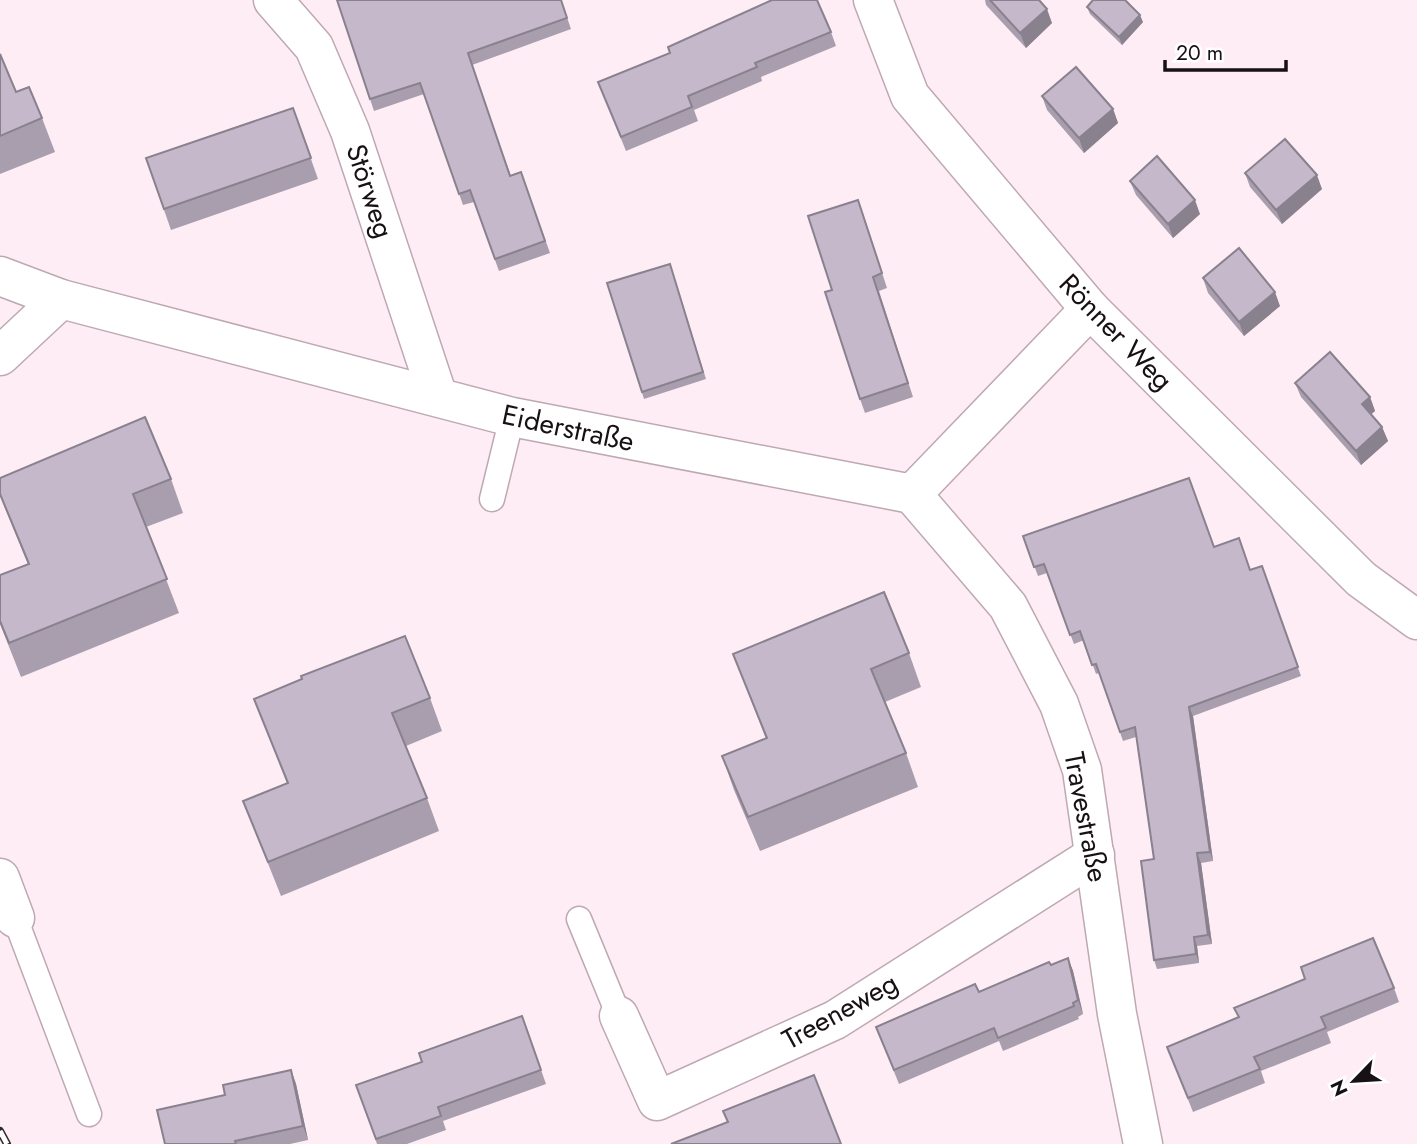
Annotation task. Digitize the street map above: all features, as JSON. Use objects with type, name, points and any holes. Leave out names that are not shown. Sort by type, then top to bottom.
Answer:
[{"type":"street","name":"Störweg","points":[[273,0],[314,47],[350,131],[438,397]]},
{"type":"street","name":"Rönner Weg","points":[[873,0],[910,96],[1090,309],[1361,579],[1417,620]]},
{"type":"street","name":"Eiderstraße","points":[[0,276],[61,299],[512,417],[912,494]]},
{"type":"street","points":[[0,356],[61,299]]},
{"type":"street","points":[[912,494],[1090,309]]},
{"type":"street","name":"Travestraße","points":[[912,494],[1008,606],[1059,705],[1082,770],[1117,1014],[1143,1144]]},
{"type":"street","name":"Treeneweg","points":[[619,1016],[657,1101],[835,1020],[1095,855]]},
{"type":"street","points":[[0,878],[15,918]]},
{"type":"lane","points":[[492,499],[512,417]]},
{"type":"lane","points":[[15,918],[89,1114]]},
{"type":"lane","points":[[579,919],[619,1016]]},
{"type":"building","points":[[337,0],[561,0],[567,18],[468,53],[510,176],[521,172],[545,241],[495,259],[470,190],[459,194],[420,83],[370,99]]},
{"type":"building","points":[[772,0],[817,0],[831,32],[755,63],[757,67],[688,96],[692,107],[621,137],[598,82],[670,53],[668,47]]},
{"type":"building","points":[[990,0],[1039,0],[1047,9],[1020,33]]},
{"type":"building","points":[[1093,0],[1125,0],[1140,15],[1119,37],[1087,7]]},
{"type":"building","points":[[0,54],[16,92],[29,87],[42,118],[0,136]]},
{"type":"building","points":[[1076,67],[1113,109],[1079,138],[1042,96]]},
{"type":"building","points":[[293,108],[311,158],[164,209],[146,158]]},
{"type":"building","points":[[1285,139],[1317,175],[1276,210],[1245,173]]},
{"type":"building","points":[[1157,156],[1195,200],[1168,224],[1130,181]]},
{"type":"building","points":[[858,200],[882,273],[873,277],[908,383],[860,399],[825,292],[832,290],[808,216]]},
{"type":"building","points":[[1239,248],[1275,292],[1239,322],[1203,278]]},
{"type":"building","points":[[670,264],[703,372],[642,392],[607,283]]},
{"type":"building","points":[[1330,352],[1370,397],[1362,404],[1382,427],[1356,451],[1295,383]]},
{"type":"building","points":[[145,417],[171,479],[133,494],[167,579],[9,643],[0,621],[0,575],[29,564],[0,494],[0,478]]},
{"type":"building","points":[[1189,478],[1214,547],[1239,538],[1250,570],[1262,566],[1298,667],[1189,707],[1210,852],[1197,853],[1208,935],[1194,937],[1196,954],[1154,960],[1141,861],[1154,859],[1135,727],[1120,732],[1096,664],[1092,665],[1080,631],[1070,635],[1044,564],[1034,567],[1023,536]]},
{"type":"building","points":[[884,592],[909,653],[871,669],[906,753],[748,817],[722,756],[767,738],[733,654]]},
{"type":"building","points":[[405,636],[430,698],[392,713],[427,798],[268,862],[243,801],[288,783],[254,699],[302,679],[301,676]]},
{"type":"building","points":[[1373,938],[1394,988],[1321,1017],[1326,1028],[1254,1057],[1260,1069],[1188,1098],[1167,1047],[1239,1017],[1234,1008],[1305,979],[1301,967]]},
{"type":"building","points":[[1068,958],[1078,1000],[1073,1003],[1074,1006],[998,1038],[994,1028],[894,1070],[876,1027],[975,984],[979,992],[1049,962],[1051,965]]},
{"type":"building","points":[[522,1016],[541,1070],[438,1107],[441,1116],[376,1139],[356,1085],[422,1062],[419,1053]]},
{"type":"building","points":[[291,1070],[303,1126],[235,1141],[236,1144],[165,1144],[157,1110],[225,1095],[223,1085]]},
{"type":"building","points":[[814,1075],[841,1144],[671,1144],[728,1122],[723,1111]]},
{"type":"railway","points":[[0,1131],[7,1144]]}]
